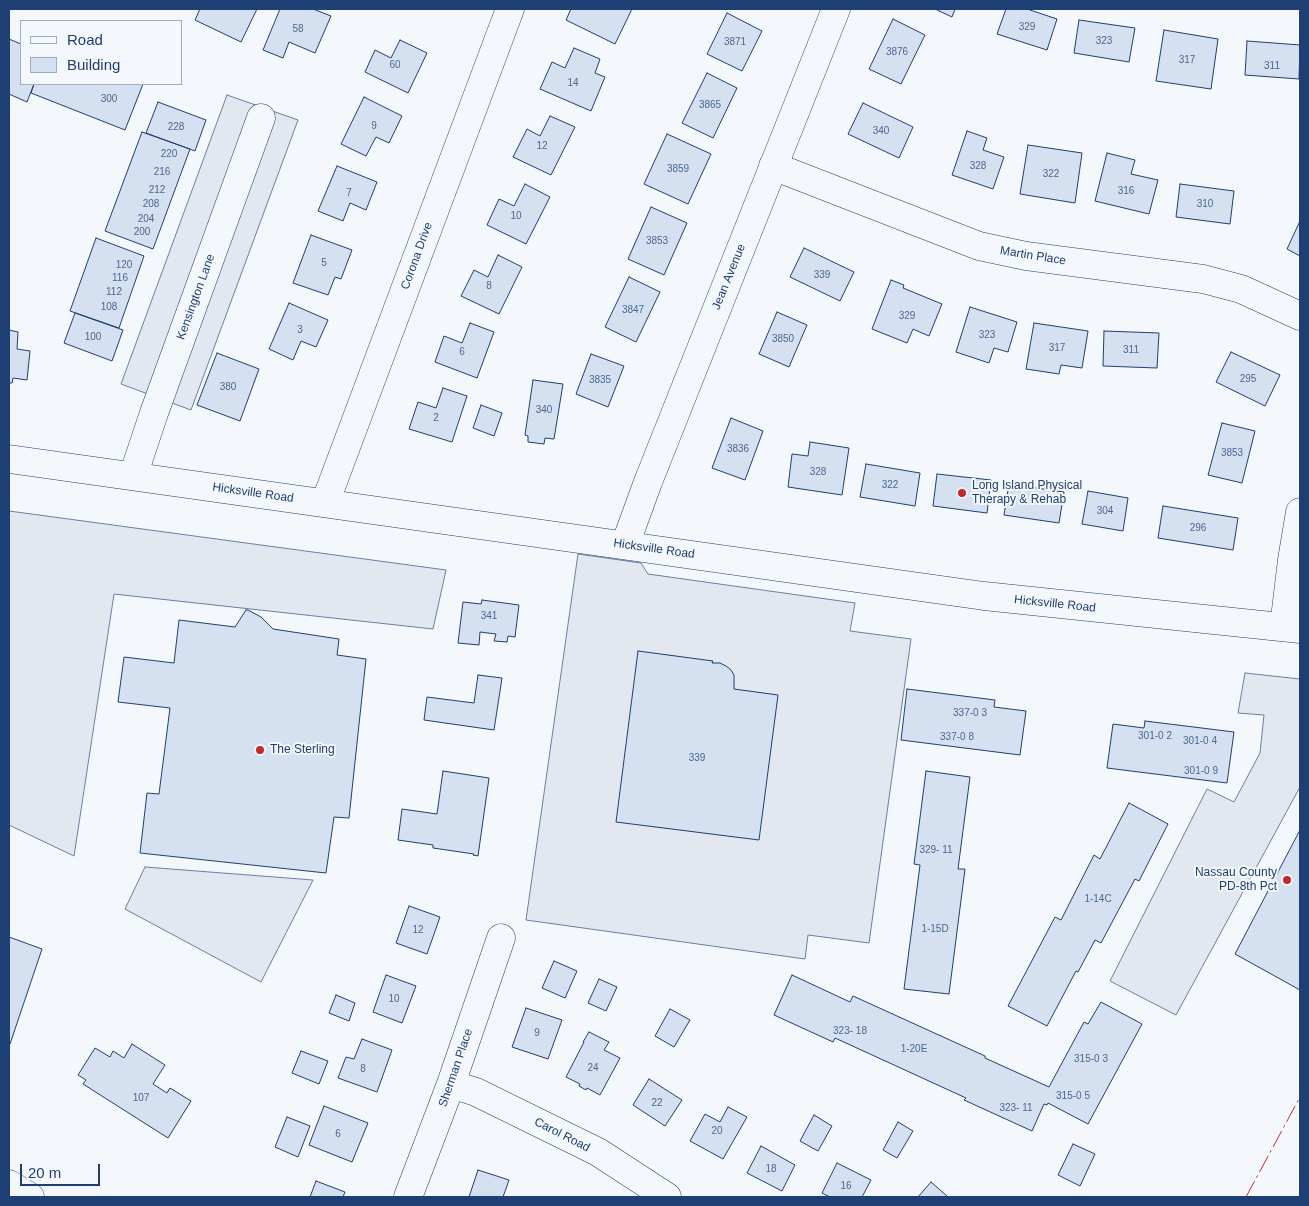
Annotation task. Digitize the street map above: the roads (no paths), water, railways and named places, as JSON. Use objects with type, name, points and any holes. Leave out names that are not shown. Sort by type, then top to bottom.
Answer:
[{"type":"street","name":"Jean Avenue","points":[[625,545],[648,482],[836,9]]},
{"type":"street","name":"Corona Drive","points":[[326,503],[503,11]]},
{"type":"street","name":"Kensington Lane","points":[[133,476],[260,118]]},
{"type":"street","name":"Martin Place","points":[[773,166],[979,246],[1026,256],[1203,279],[1241,288],[1300,316]]},
{"type":"street","name":"Hicksville Road","points":[[9,459],[984,596],[1292,628]]},
{"type":"street","points":[[1292,628],[1292,560],[1300,512]]},
{"type":"street","name":"Sherman Place","points":[[408,1197],[452,1084],[501,938]]},
{"type":"street","name":"Carol Road","points":[[452,1084],[476,1092],[598,1152],[667,1197]]},
{"type":"street","points":[[9,1184],[30,1197]]},
{"type":"place","name":"Long Island Physical Therapy & Rehab","points":[[962,493]]},
{"type":"place","name":"The Sterling","points":[[260,750]]},
{"type":"place","name":"Nassau County PD-8th Pct","points":[[1287,880]]}]
